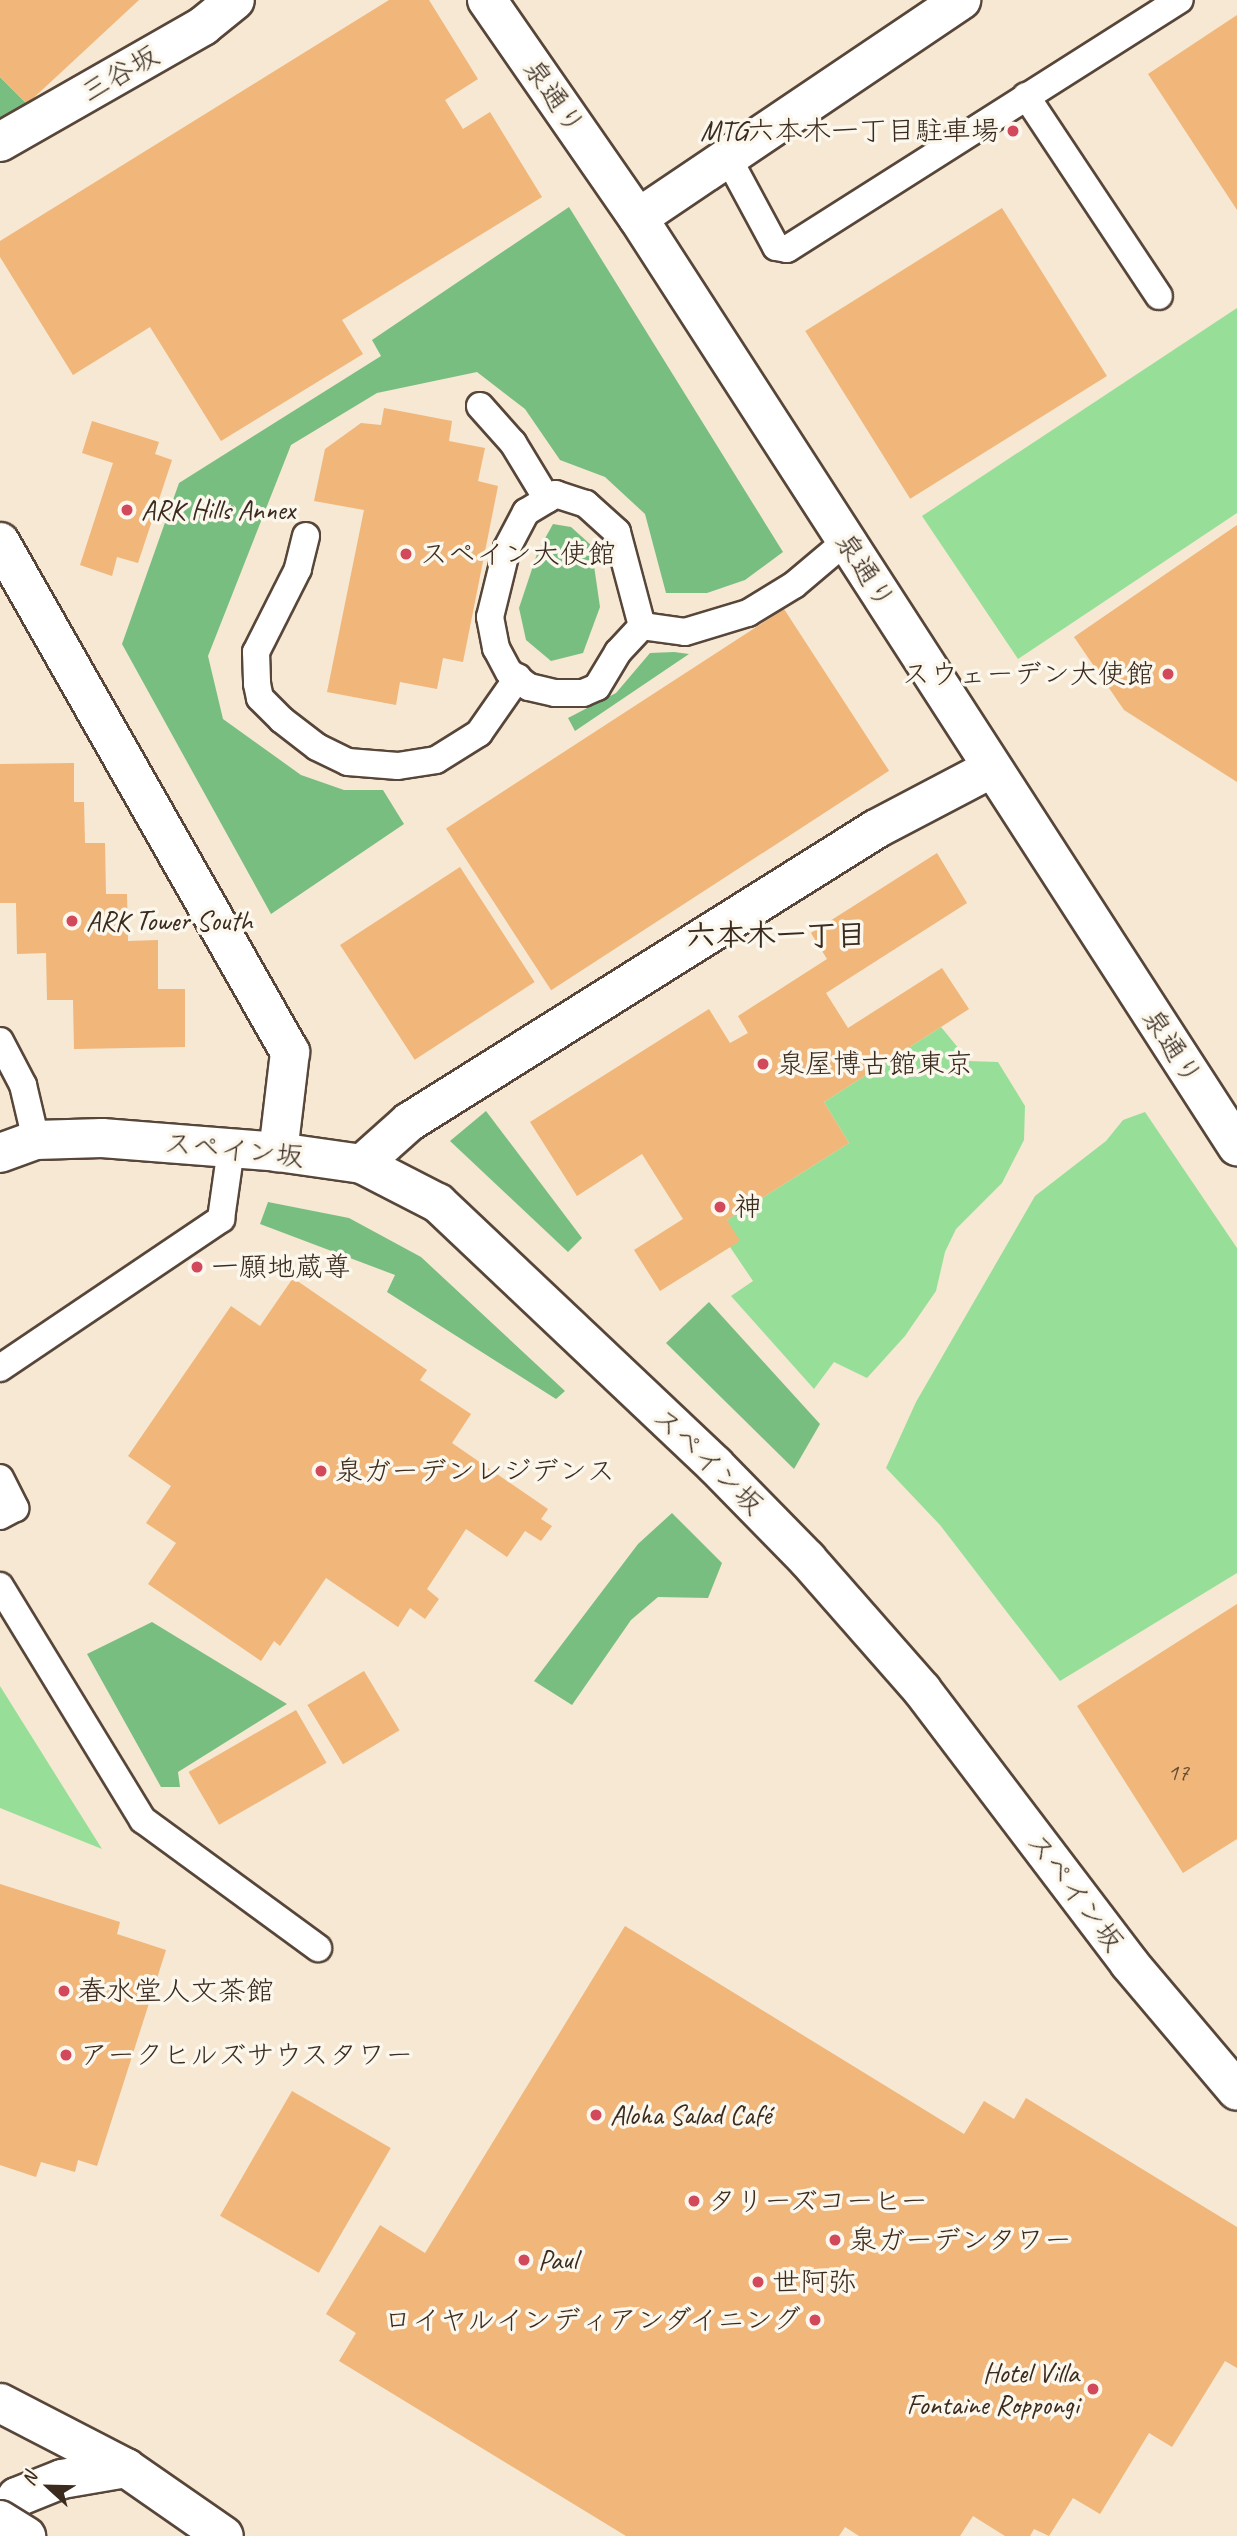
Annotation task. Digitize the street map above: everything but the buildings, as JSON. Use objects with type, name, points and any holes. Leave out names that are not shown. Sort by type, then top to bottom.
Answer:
[{"type":"main road","name":"三谷坂","points":[[0,142],[203,26],[235,0]]},
{"type":"main road","name":"泉通り","points":[[487,0],[638,218],[992,768],[1232,1129]]},
{"type":"main road","points":[[638,218],[961,0]]},
{"type":"main road","points":[[0,542],[83,682],[290,1052],[278,1152]]},
{"type":"main road","points":[[362,1164],[433,1108],[876,829],[992,768]]},
{"type":"main road","name":"スペイン坂","points":[[0,1153],[36,1140],[102,1138],[278,1152],[362,1164],[438,1203],[715,1465],[807,1559],[922,1690],[1129,1963],[1237,2091]]},
{"type":"main road","points":[[0,2403],[126,2468],[224,2536]]},
{"type":"main road","points":[[26,2536],[0,2521],[17,2497],[62,2479],[126,2468]]},
{"type":"lane","points":[[727,156],[776,247],[787,249],[1180,0]]},
{"type":"lane","points":[[1026,96],[1159,296]]},
{"type":"lane","points":[[480,406],[513,443],[547,499]]},
{"type":"lane","points":[[556,494],[586,505],[617,532],[642,626],[618,652],[597,687],[583,693],[529,687],[509,672],[496,648],[490,617],[507,548],[527,512],[556,494]]},
{"type":"lane","points":[[306,536],[298,569],[256,652],[257,684],[260,698],[282,720],[317,747],[348,762],[398,766],[436,760],[479,733],[518,677]]},
{"type":"lane","points":[[642,626],[685,632],[748,613],[794,585],[846,541]]},
{"type":"lane","points":[[0,1041],[23,1085],[36,1140]]},
{"type":"lane","points":[[0,1367],[221,1219],[231,1149]]},
{"type":"lane","points":[[0,1478],[15,1508],[0,1516]]},
{"type":"lane","points":[[0,1586],[143,1820],[318,1948]]},
{"type":"green space","points":[[0,77],[27,104],[0,120]]},
{"type":"green space","points":[[569,207],[783,552],[745,580],[707,593],[666,593],[645,514],[605,477],[560,460],[525,409],[477,372],[377,393],[291,445],[208,656],[223,719],[301,775],[344,790],[383,790],[404,824],[271,914],[122,644],[179,483],[381,356],[372,340]]},
{"type":"green space","points":[[1237,308],[1237,513],[1018,659],[922,516]]},
{"type":"green space","points":[[553,524],[571,527],[591,545],[600,607],[583,653],[551,661],[526,640],[519,608],[538,551]]},
{"type":"green space","points":[[650,653],[689,654],[575,731],[568,718],[616,693]]},
{"type":"green space","points":[[941,1027],[969,1061],[998,1062],[1025,1106],[1024,1140],[1002,1183],[956,1229],[945,1252],[936,1291],[905,1336],[867,1378],[834,1362],[814,1389],[731,1296],[753,1281],[730,1247],[727,1220],[849,1143],[824,1102]]},
{"type":"green space","points":[[486,1111],[582,1238],[568,1252],[450,1141]]},
{"type":"green space","points":[[1145,1112],[1237,1248],[1237,1573],[1060,1681],[940,1525],[886,1468],[916,1402],[1035,1196],[1106,1141],[1123,1120]]},
{"type":"green space","points":[[268,1202],[349,1218],[421,1257],[565,1391],[556,1399],[387,1292],[395,1275],[260,1224]]},
{"type":"green space","points":[[709,1302],[820,1424],[794,1469],[666,1343]]},
{"type":"green space","points":[[672,1513],[722,1563],[708,1598],[658,1597],[631,1620],[572,1705],[534,1681],[638,1544]]},
{"type":"green space","points":[[152,1622],[287,1704],[178,1772],[180,1787],[161,1787],[87,1654]]},
{"type":"green space","points":[[0,1686],[102,1849],[0,1808]]},
{"type":"place","name":"MTG六本木一丁目駐車場","points":[[1013,131]]},
{"type":"place","name":"ARK Hills Annex","points":[[127,510]]},
{"type":"place","name":"スペイン大使館","points":[[406,554]]},
{"type":"place","name":"スウェーデン大使館","points":[[1168,674]]},
{"type":"place","name":"ARK Tower South","points":[[72,921]]},
{"type":"place","name":"泉屋博古館東京","points":[[763,1064]]},
{"type":"place","name":"神","points":[[720,1207]]},
{"type":"place","name":"一願地蔵尊","points":[[197,1267]]},
{"type":"place","name":"泉ガーデンレジデンス","points":[[321,1471]]},
{"type":"place","name":"春水堂人文茶館","points":[[64,1991]]},
{"type":"place","name":"アークヒルズサウスタワー","points":[[66,2055]]},
{"type":"place","name":"Aloha Salad Café","points":[[596,2115]]},
{"type":"place","name":"タリーズコーヒー","points":[[694,2201]]},
{"type":"place","name":"泉ガーデンタワー","points":[[835,2240]]},
{"type":"place","name":"Paul","points":[[524,2260]]},
{"type":"place","name":"世阿弥","points":[[758,2282]]},
{"type":"place","name":"ロイヤルインディアンダイニング","points":[[815,2320]]},
{"type":"place","name":"Hotel Villa Fontaine Roppongi","points":[[1093,2389]]},
{"type":"district","name":"六本木一丁目","points":[[776,935]]}]
